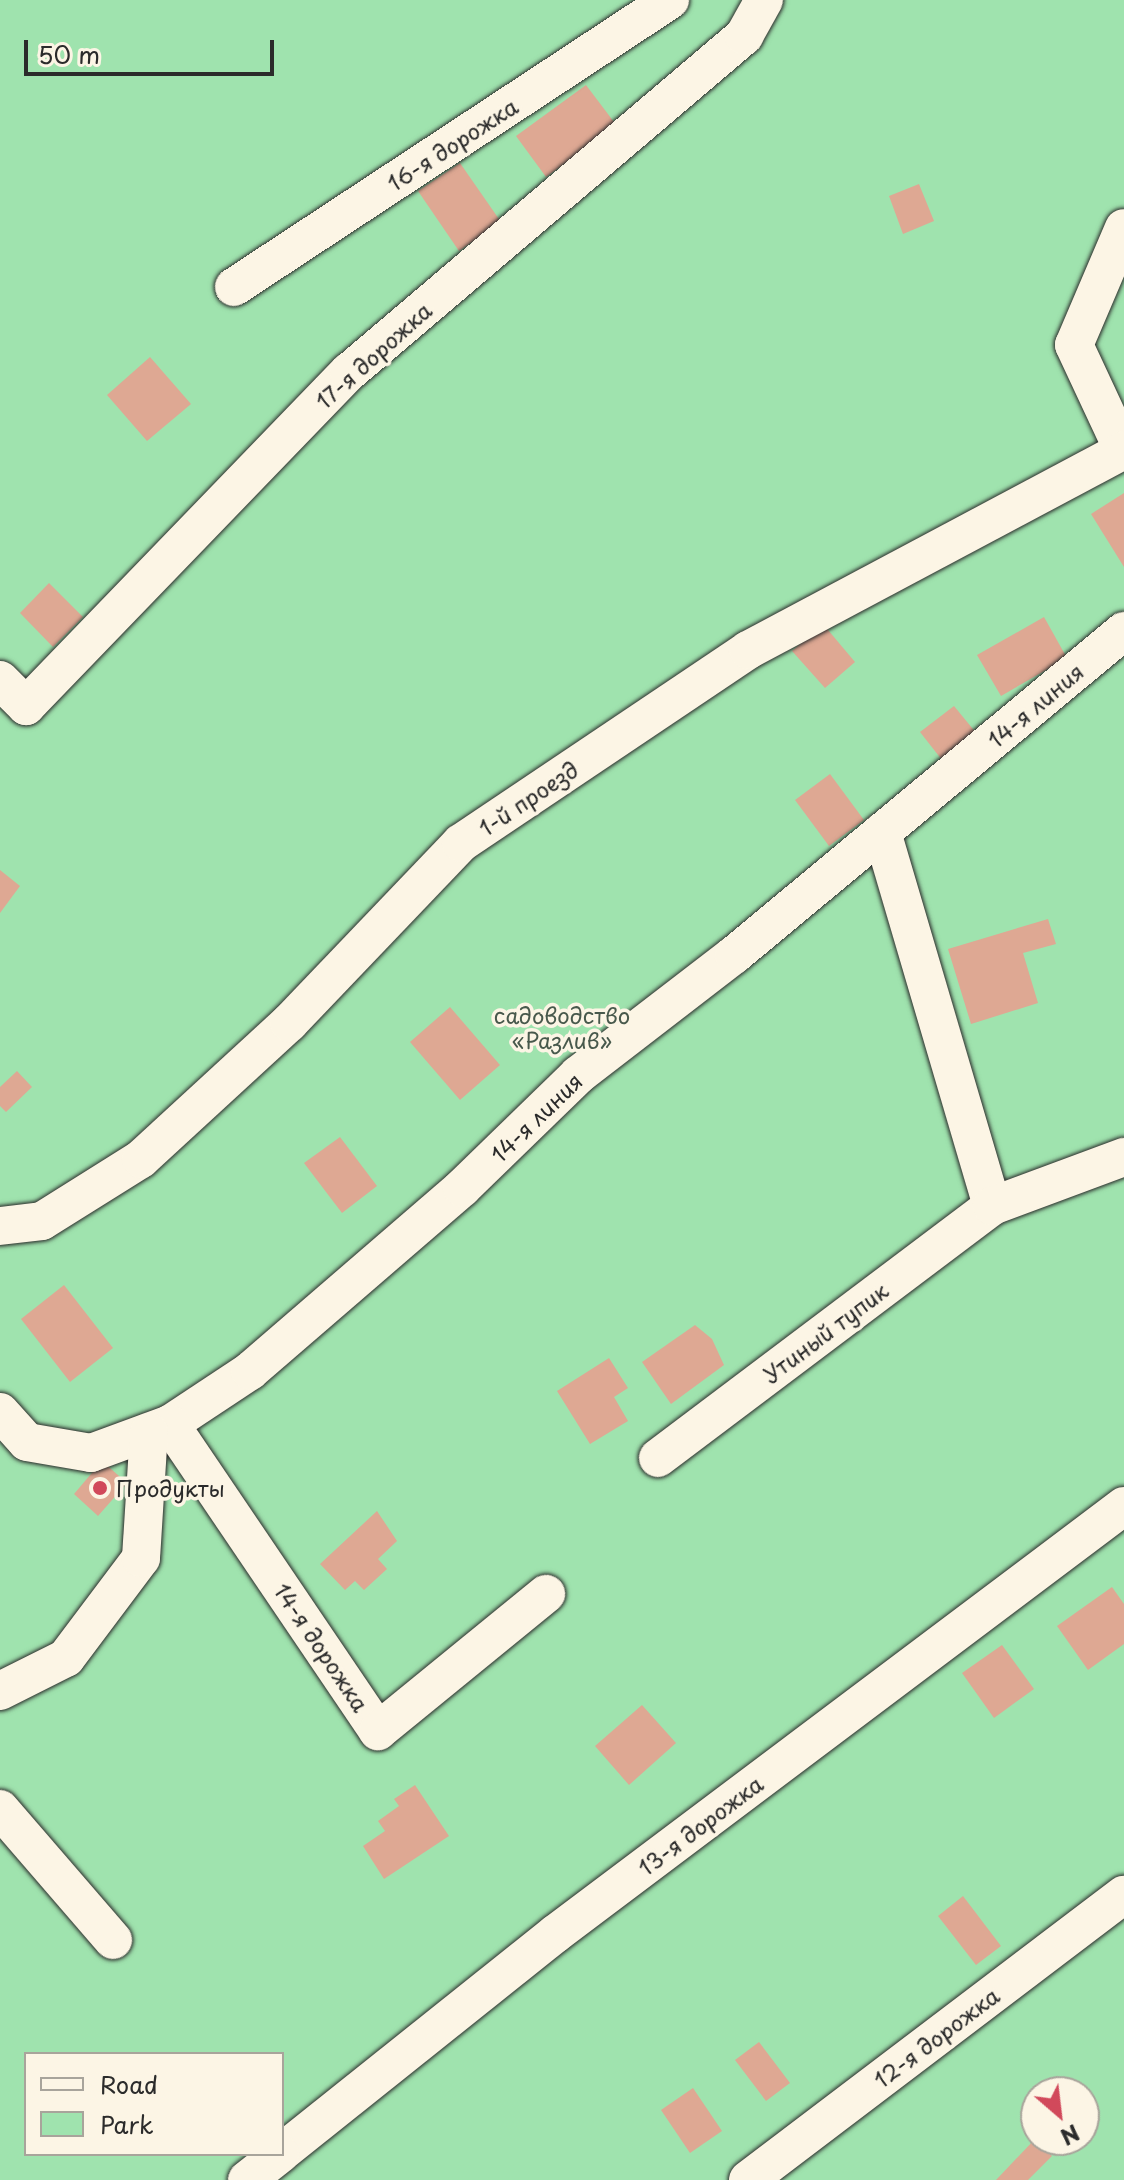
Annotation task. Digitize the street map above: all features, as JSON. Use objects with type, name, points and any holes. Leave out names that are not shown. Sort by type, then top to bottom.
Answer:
[{"type":"street","name":"16-я дорожка","points":[[234,287],[670,0]]},
{"type":"street","name":"17-я дорожка","points":[[0,680],[26,706],[349,372],[744,36],[764,0]]},
{"type":"street","points":[[1124,228],[1074,345],[1124,450]]},
{"type":"street","name":"1-й проезд","points":[[0,1226],[42,1221],[141,1159],[289,1023],[461,843],[748,650],[1124,450]]},
{"type":"street","name":"14-я линия","points":[[0,1412],[27,1442],[91,1453],[160,1428],[250,1371],[462,1188],[578,1075],[734,955],[1124,631]]},
{"type":"street","points":[[882,832],[992,1206]]},
{"type":"street","name":"Утиный тупик","points":[[658,1458],[992,1206],[1124,1157]]},
{"type":"street","points":[[0,1691],[66,1658],[141,1558],[160,1428]]},
{"type":"street","name":"14-я дорожка","points":[[160,1428],[378,1731],[546,1594]]},
{"type":"street","name":"13-я дорожка","points":[[284,2151],[555,1934],[1124,1506]]},
{"type":"street","points":[[0,1809],[113,1940]]},
{"type":"street","name":"12-я дорожка","points":[[748,2180],[1124,1895]]},
{"type":"street","name":"13-я дорожка","points":[[247,2180],[277,2156]]},
{"type":"green space","name":"садоводство «Разлив»","points":[[0,0],[1124,0],[1124,2180],[0,2180]]},
{"type":"building","points":[[586,85],[617,126],[546,177],[516,136]]},
{"type":"building","points":[[460,163],[501,222],[459,251],[418,191]]},
{"type":"building","points":[[919,184],[934,221],[903,234],[889,196]]},
{"type":"building","points":[[150,357],[191,404],[147,441],[107,395]]},
{"type":"building","points":[[1124,493],[1124,567],[1091,514]]},
{"type":"building","points":[[49,583],[83,617],[53,647],[20,613]]},
{"type":"building","points":[[1044,617],[1067,658],[1001,696],[977,655]]},
{"type":"building","points":[[823,624],[855,662],[825,688],[792,651]]},
{"type":"building","points":[[954,706],[977,734],[942,760],[920,732]]},
{"type":"building","points":[[830,774],[864,820],[829,846],[795,800]]},
{"type":"building","points":[[0,870],[20,886],[0,913]]},
{"type":"building","points":[[1048,919],[1056,944],[1023,953],[1038,1003],[971,1024],[948,949]]},
{"type":"building","points":[[450,1007],[500,1065],[460,1100],[410,1042]]},
{"type":"building","points":[[17,1071],[32,1087],[6,1112],[0,1106],[0,1087]]},
{"type":"building","points":[[340,1137],[377,1186],[342,1213],[304,1163]]},
{"type":"building","points":[[64,1285],[113,1348],[70,1382],[21,1319]]},
{"type":"building","points":[[695,1325],[712,1339],[724,1365],[671,1404],[642,1362]]},
{"type":"building","points":[[609,1358],[628,1388],[614,1397],[628,1421],[590,1444],[557,1391]]},
{"type":"building","name":"Продукты","points":[[102,1461],[127,1483],[98,1516],[74,1494]]},
{"type":"building","points":[[377,1511],[397,1541],[378,1559],[387,1569],[364,1590],[355,1581],[345,1590],[320,1564]]},
{"type":"building","points":[[1112,1587],[1124,1604],[1124,1644],[1088,1670],[1057,1626]]},
{"type":"building","points":[[1002,1645],[1034,1689],[994,1718],[962,1673]]},
{"type":"building","points":[[642,1705],[676,1743],[629,1785],[595,1746]]},
{"type":"building","points":[[415,1785],[449,1836],[384,1879],[363,1846],[385,1831],[378,1821],[399,1806],[394,1799]]},
{"type":"building","points":[[963,1896],[1001,1946],[976,1965],[938,1916]]},
{"type":"building","points":[[759,2042],[790,2083],[766,2101],[735,2060]]},
{"type":"building","points":[[693,2088],[722,2131],[690,2153],[661,2110]]},
{"type":"building","points":[[1020,2155],[1052,2156],[1028,2180],[996,2180]]},
{"type":"place","name":"Продукты","points":[[100,1488]]}]
